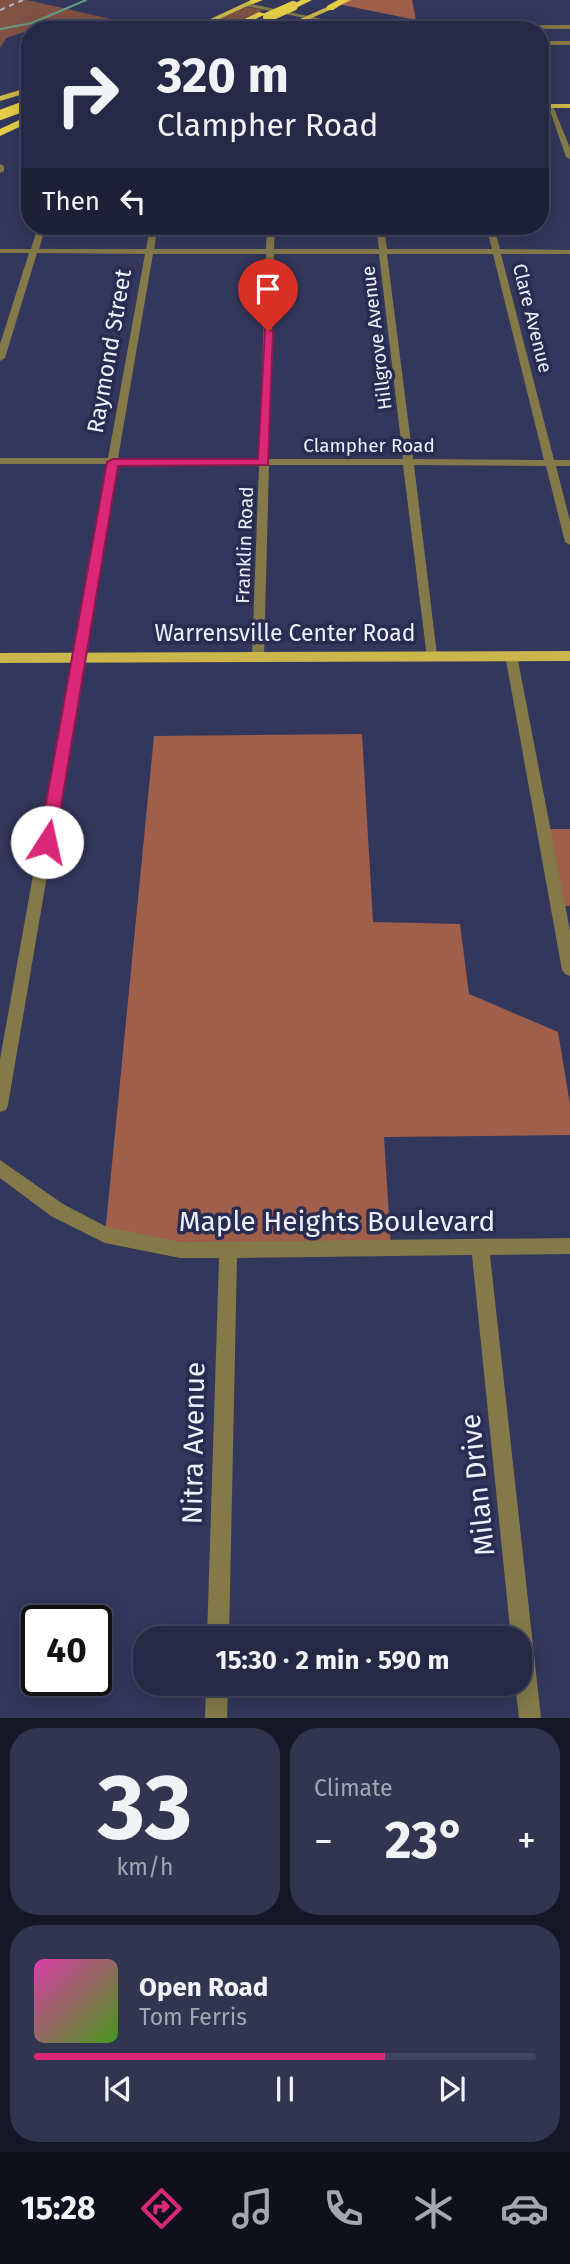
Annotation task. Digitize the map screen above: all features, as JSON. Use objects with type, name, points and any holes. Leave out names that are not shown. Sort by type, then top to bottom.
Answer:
[{"type":"highway","points":[[256,21],[281,6],[308,0]]},
{"type":"highway","points":[[330,8],[346,0]]},
{"type":"highway","points":[[251,21],[294,3]]},
{"type":"highway","points":[[0,115],[21,108]]},
{"type":"highway","points":[[0,133],[21,122]]},
{"type":"highway","points":[[0,146],[12,141]]},
{"type":"main road","points":[[211,21],[254,2]]},
{"type":"main road","points":[[299,21],[330,8]]},
{"type":"main road","points":[[0,99],[21,92]]},
{"type":"main road","points":[[0,106],[21,105]]},
{"type":"main road","points":[[549,106],[570,106]]},
{"type":"main road","name":"Warrensville Center Road","points":[[0,658],[570,656]]},
{"type":"street","points":[[254,2],[320,21]]},
{"type":"street","points":[[549,27],[570,27]]},
{"type":"street","points":[[549,43],[570,43]]},
{"type":"street","points":[[549,114],[570,157]]},
{"type":"street","points":[[0,358],[39,235]]},
{"type":"street","name":"Raymond Street","points":[[0,1105],[153,235]]},
{"type":"street","name":"Franklin Road","points":[[258,656],[271,235]]},
{"type":"street","name":"Hillgrove Avenue","points":[[381,235],[431,655]]},
{"type":"street","name":"Clare Avenue","points":[[493,235],[570,542]]},
{"type":"street","points":[[0,251],[570,252]]},
{"type":"street","name":"Clampher Road","points":[[0,461],[570,463]]},
{"type":"street","points":[[511,655],[570,970]]},
{"type":"street","name":"Maple Heights Boulevard","points":[[0,1168],[57,1210],[105,1235],[180,1250],[570,1246]]},
{"type":"street","name":"Milan Drive","points":[[480,1247],[530,1718]]},
{"type":"street","name":"Nitra Avenue","points":[[218,1626],[228,1250]]},
{"type":"street","points":[[216,1718],[217,1696]]},
{"type":"shaded area","points":[[0,0],[27,0],[119,21],[21,21],[21,33],[6,38],[0,48]]},
{"type":"shaded area","points":[[349,0],[412,0],[416,20],[338,4]]},
{"type":"shaded area","points":[[246,7],[264,10],[238,21],[214,21]]},
{"type":"shaded area","points":[[362,734],[373,922],[460,924],[469,994],[558,1032],[570,1104],[570,1135],[384,1137],[391,1248],[228,1250],[105,1235],[154,736]]},
{"type":"shaded area","points":[[544,829],[570,829],[570,906],[558,906]]},
{"type":"waterway","points":[[37,21],[86,0]]},
{"type":"waterway","points":[[0,29],[21,25]]},
{"type":"railway","points":[[0,10],[23,0]]},
{"type":"route","points":[[47,842],[113,462],[264,462],[268,331]]}]
